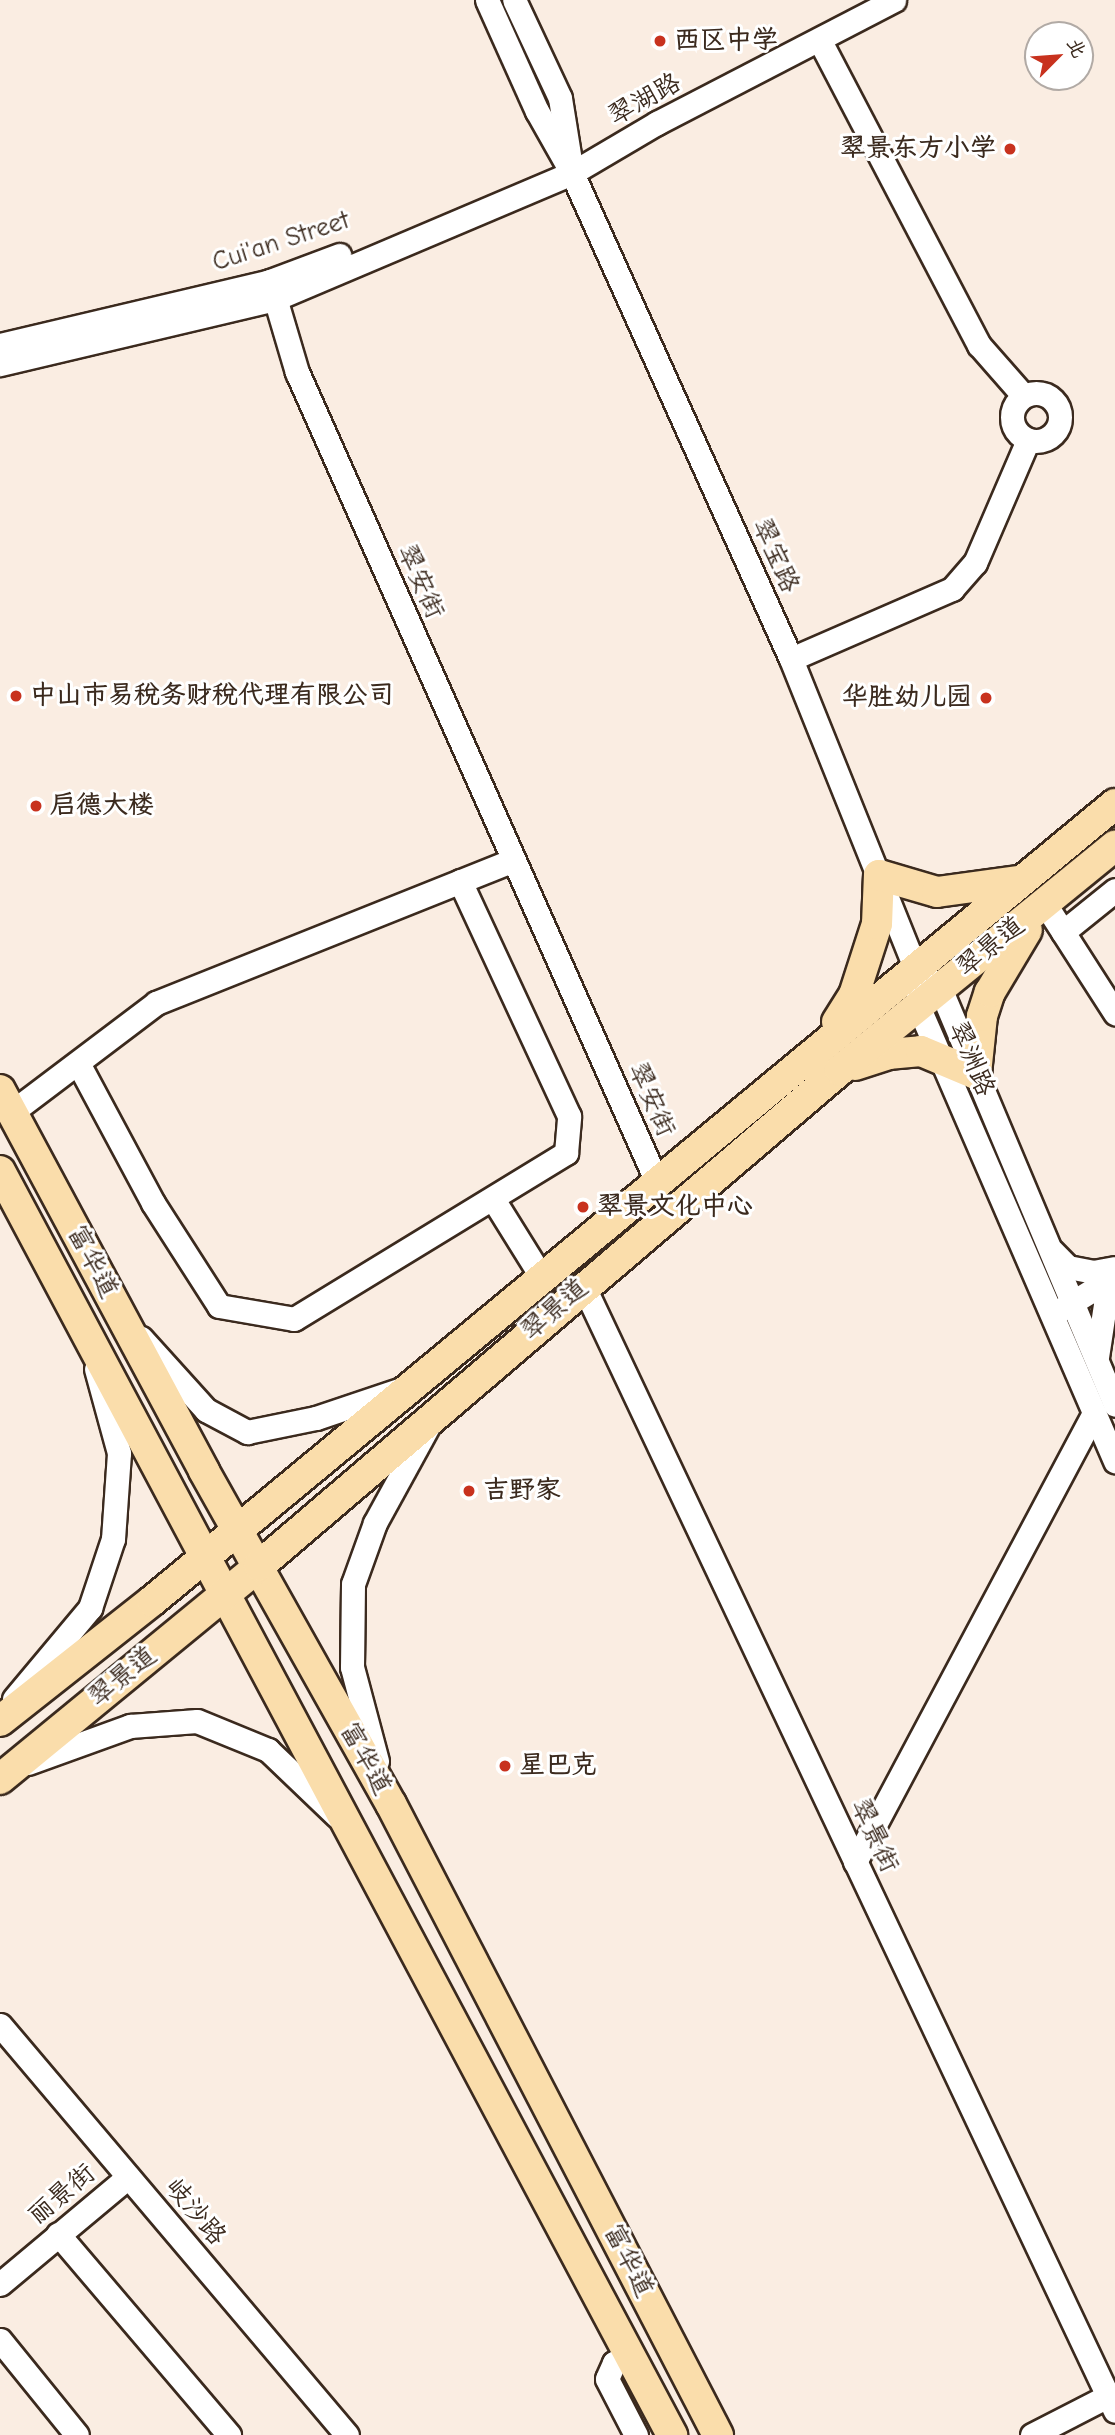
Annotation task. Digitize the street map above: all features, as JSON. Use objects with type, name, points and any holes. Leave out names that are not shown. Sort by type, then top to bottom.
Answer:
[{"type":"main road","name":"翠景道","points":[[0,1721],[412,1385],[656,1180],[1115,804]]},
{"type":"main road","name":"翠景道","points":[[6,1774],[259,1566],[583,1285],[840,1070],[1115,846]]},
{"type":"main road","points":[[825,1041],[854,995],[867,957],[877,924],[879,875],[937,892],[1024,880]]},
{"type":"main road","points":[[840,1070],[888,1054],[921,1051],[976,1074],[982,1016],[990,992],[1045,904]]},
{"type":"main road","name":"富华道","points":[[6,1101],[121,1316],[391,1804],[718,2435]]},
{"type":"main road","name":"富华道","points":[[0,1171],[224,1594],[354,1832],[672,2435]]},
{"type":"street","name":"翠宝路","points":[[487,0],[537,111],[572,173],[791,659],[915,967]]},
{"type":"street","name":"翠宝路","points":[[514,0],[560,98],[572,173]]},
{"type":"street","name":"翠湖路","points":[[572,173],[657,123],[820,41],[894,0]]},
{"type":"street","points":[[820,41],[979,345],[1023,395]]},
{"type":"street","points":[[272,290],[572,173]]},
{"type":"street","name":"Cui'an Street","points":[[0,345],[272,290]]},
{"type":"street","name":"Cui'an Street","points":[[0,364],[272,290]]},
{"type":"street","name":"翠安街","points":[[272,290],[297,372],[656,1180]]},
{"type":"street","points":[[1047,394],[1060,414],[1051,436],[1028,440],[1012,423],[1013,407],[1023,395],[1047,394]]},
{"type":"street","points":[[791,659],[952,589],[975,563],[1028,440]]},
{"type":"street","points":[[6,1101],[78,1063],[156,1003],[513,860]]},
{"type":"street","points":[[78,1063],[153,1202],[219,1306],[294,1319],[566,1153],[569,1116],[460,881]]},
{"type":"street","points":[[1063,932],[1115,890]]},
{"type":"street","points":[[1045,904],[1115,1013]]},
{"type":"street","name":"翠洲路","points":[[915,967],[940,988],[1097,1364],[1115,1461]]},
{"type":"street","name":"翠洲路","points":[[915,967],[919,1008],[940,1058],[1051,1314],[1105,1409]]},
{"type":"street","points":[[493,1199],[541,1276]]},
{"type":"street","points":[[1047,1246],[1069,1267],[1093,1272],[1115,1268]]},
{"type":"street","points":[[1051,1314],[1072,1304],[1115,1276]]},
{"type":"street","name":"翠景街","points":[[583,1285],[1112,2403]]},
{"type":"street","points":[[1097,1364],[1099,1331],[1105,1305],[1115,1290]]},
{"type":"street","points":[[121,1316],[206,1410],[247,1432],[316,1418],[412,1385]]},
{"type":"street","points":[[0,1716],[90,1608],[113,1539],[119,1453],[87,1336]]},
{"type":"street","points":[[855,1862],[1105,1409]]},
{"type":"street","points":[[391,1804],[352,1667],[353,1584],[375,1523],[433,1417]]},
{"type":"street","points":[[6,1774],[131,1726],[197,1721],[268,1750],[354,1832]]},
{"type":"street","name":"岐沙路","points":[[0,2025],[347,2435]]},
{"type":"street","name":"丽景街","points":[[0,2284],[128,2177]]},
{"type":"street","points":[[58,2234],[229,2435]]},
{"type":"street","points":[[0,2340],[77,2435]]},
{"type":"street","points":[[629,2355],[614,2363],[607,2379],[636,2435]]},
{"type":"street","points":[[1032,2435],[1112,2403]]},
{"type":"place","name":"西区中学","points":[[660,41]]},
{"type":"place","name":"翠景东方小学","points":[[1010,149]]},
{"type":"place","name":"中山市易税务财税代理有限公司","points":[[16,696]]},
{"type":"place","name":"华胜幼儿园","points":[[986,698]]},
{"type":"place","name":"启德大楼","points":[[36,806]]},
{"type":"place","name":"翠景文化中心","points":[[583,1207]]},
{"type":"place","name":"吉野家","points":[[469,1491]]},
{"type":"place","name":"星巴克","points":[[505,1766]]}]
